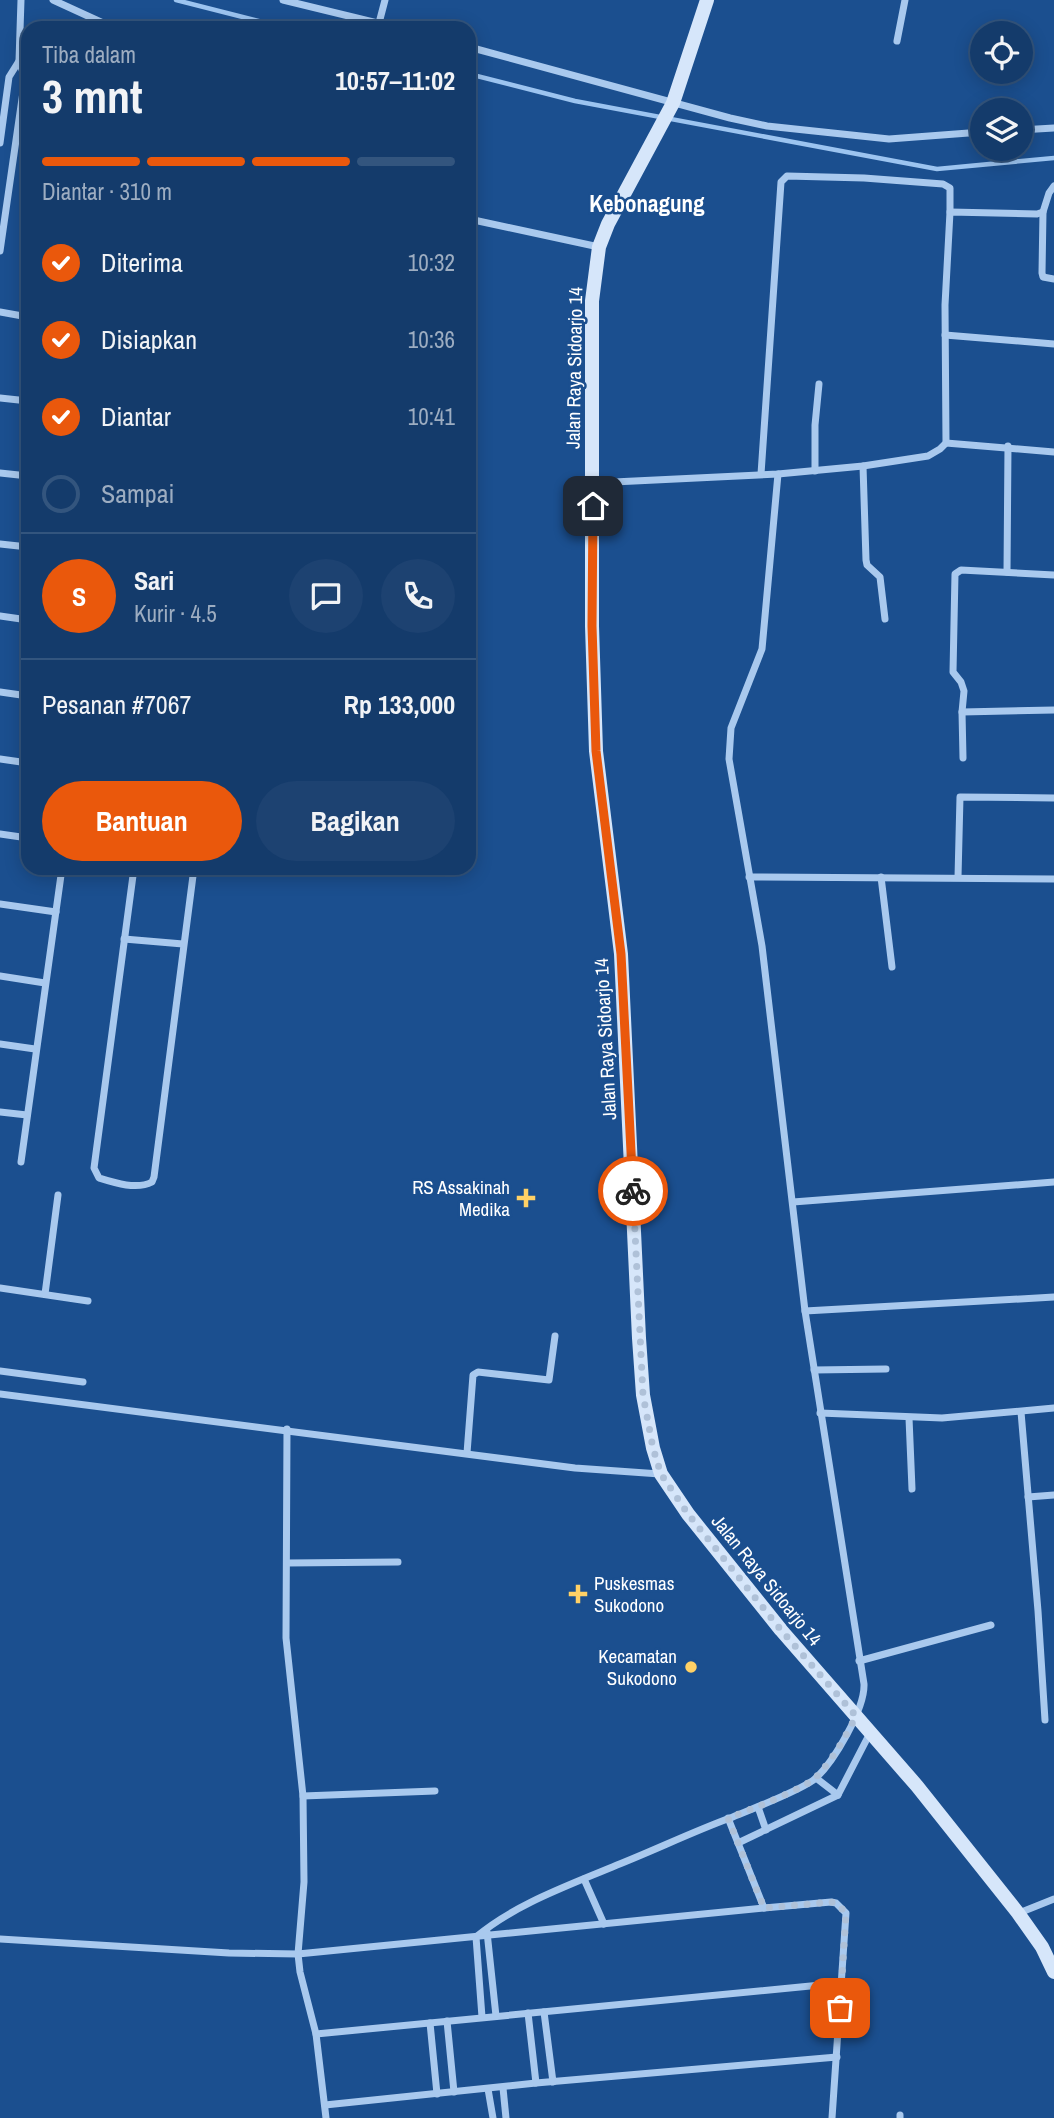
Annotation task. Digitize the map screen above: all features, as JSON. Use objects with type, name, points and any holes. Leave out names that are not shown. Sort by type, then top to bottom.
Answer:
[{"type":"main road","name":"Jalan Raya Sidoarjo 14","points":[[707,0],[671,107],[608,224],[599,247],[592,301],[592,626],[596,751],[622,968],[643,1395],[661,1474],[688,1514],[781,1630],[916,1786],[1018,1913],[1042,1947],[1054,1972]]},
{"type":"street","points":[[21,0],[21,67]]},
{"type":"street","points":[[53,0],[99,21]]},
{"type":"street","points":[[283,0],[371,21]]},
{"type":"street","points":[[380,21],[386,0]]},
{"type":"street","points":[[897,41],[905,0]]},
{"type":"street","points":[[476,49],[671,107],[767,126],[868,137],[918,138],[970,133]]},
{"type":"street","points":[[0,142],[9,77],[19,61]]},
{"type":"street","points":[[5,97],[21,99]]},
{"type":"street","points":[[0,251],[21,113]]},
{"type":"street","points":[[2,115],[20,116]]},
{"type":"street","points":[[1033,129],[1054,128]]},
{"type":"street","points":[[593,483],[778,474],[815,471],[928,456],[940,449],[946,443],[945,335],[950,188],[943,184],[787,176],[781,182],[761,474]]},
{"type":"street","points":[[1054,186],[1043,212],[1042,273],[1043,276],[1054,279]]},
{"type":"street","points":[[950,212],[1043,212]]},
{"type":"street","points":[[476,221],[599,247]]},
{"type":"street","points":[[0,312],[21,316]]},
{"type":"street","points":[[945,335],[1054,344]]},
{"type":"street","points":[[815,471],[815,425],[819,384]]},
{"type":"street","points":[[0,398],[21,400]]},
{"type":"street","points":[[946,443],[1008,446],[1054,452]]},
{"type":"street","points":[[1007,572],[1008,446]]},
{"type":"street","points":[[863,466],[866,560],[881,582],[885,619]]},
{"type":"street","points":[[0,473],[21,476]]},
{"type":"street","points":[[0,1939],[229,1953],[298,1954],[476,1937],[513,1912],[584,1879],[758,1807],[816,1778],[845,1737],[856,1716],[864,1691],[805,1311],[762,946],[729,759],[731,728],[762,649],[778,474]]},
{"type":"street","points":[[0,544],[21,546]]},
{"type":"street","points":[[963,758],[964,691],[953,672],[955,574],[961,570],[1054,575]]},
{"type":"street","points":[[0,616],[21,619]]},
{"type":"street","points":[[0,692],[21,695]]},
{"type":"street","points":[[962,712],[1054,710]]},
{"type":"street","points":[[0,759],[21,762]]},
{"type":"street","points":[[958,877],[960,797],[1054,798]]},
{"type":"street","points":[[0,834],[21,837]]},
{"type":"street","points":[[21,1162],[61,875]]},
{"type":"street","points":[[133,875],[94,1168],[99,1178],[140,1186],[152,1182],[154,1177],[193,875]]},
{"type":"street","points":[[749,877],[1054,879]]},
{"type":"street","points":[[881,877],[892,967]]},
{"type":"street","points":[[0,904],[56,912]]},
{"type":"street","points":[[124,939],[183,944]]},
{"type":"street","points":[[0,976],[45,983]]},
{"type":"street","points":[[0,1044],[35,1049]]},
{"type":"street","points":[[0,1112],[27,1115]]},
{"type":"street","points":[[793,1202],[1054,1182]]},
{"type":"street","points":[[45,1294],[58,1195]]},
{"type":"street","points":[[0,1288],[88,1301]]},
{"type":"street","points":[[805,1311],[1054,1297]]},
{"type":"street","points":[[467,1453],[473,1375],[478,1372],[549,1380],[555,1336]]},
{"type":"street","points":[[814,1370],[886,1369]]},
{"type":"street","points":[[0,1371],[83,1382]]},
{"type":"street","points":[[0,1394],[575,1468],[661,1474]]},
{"type":"street","points":[[820,1413],[909,1418],[967,1417],[1054,1408]]},
{"type":"street","points":[[1021,1412],[1045,1720]]},
{"type":"street","points":[[909,1418],[912,1489]]},
{"type":"street","points":[[286,1429],[286,1637],[303,1796],[304,1882],[298,1954],[316,2034],[326,2118]]},
{"type":"street","points":[[1028,1497],[1054,1495]]},
{"type":"street","points":[[286,1563],[398,1562]]},
{"type":"street","points":[[859,1661],[991,1625]]},
{"type":"street","points":[[738,1843],[838,1795],[870,1733]]},
{"type":"street","points":[[816,1778],[838,1795]]},
{"type":"street","points":[[303,1796],[435,1791]]},
{"type":"street","points":[[758,1807],[766,1830]]},
{"type":"street","points":[[728,1818],[764,1908]]},
{"type":"street","points":[[584,1879],[604,1924]]},
{"type":"street","points":[[1018,1913],[1054,1899]]},
{"type":"street","points":[[487,1932],[836,1903],[843,1909],[846,1917],[832,2118]]},
{"type":"street","points":[[487,1932],[496,2016]]},
{"type":"street","points":[[476,1937],[482,2017]]},
{"type":"street","points":[[316,2034],[841,1983]]},
{"type":"street","points":[[544,2012],[553,2082]]},
{"type":"street","points":[[528,2013],[536,2083]]},
{"type":"street","points":[[447,2021],[454,2092]]},
{"type":"street","points":[[430,2023],[437,2094]]},
{"type":"street","points":[[325,2105],[536,2083],[837,2057]]},
{"type":"street","points":[[503,2088],[506,2118]]},
{"type":"street","points":[[488,2089],[493,2118]]},
{"type":"waterway","points":[[176,0],[258,21]]},
{"type":"waterway","points":[[476,76],[575,101],[937,169],[1054,158]]},
{"type":"way so far","points":[[633,1191],[643,1395],[661,1474],[670,1491],[781,1630],[856,1716],[845,1737],[816,1778],[758,1807],[728,1818],[764,1908],[831,1902],[836,1903],[846,1913],[840,2008]]},
{"type":"place","name":"RS Assakinah Medika","points":[[526,1198]]},
{"type":"place","name":"Puskesmas Sukodono","points":[[578,1594]]},
{"type":"place","name":"Kecamatan Sukodono","points":[[691,1667]]},
{"type":"district","name":"Kebonagung","points":[[647,204]]},
{"type":"route","points":[[593,506],[592,626],[596,751],[621,954],[633,1191]]}]
